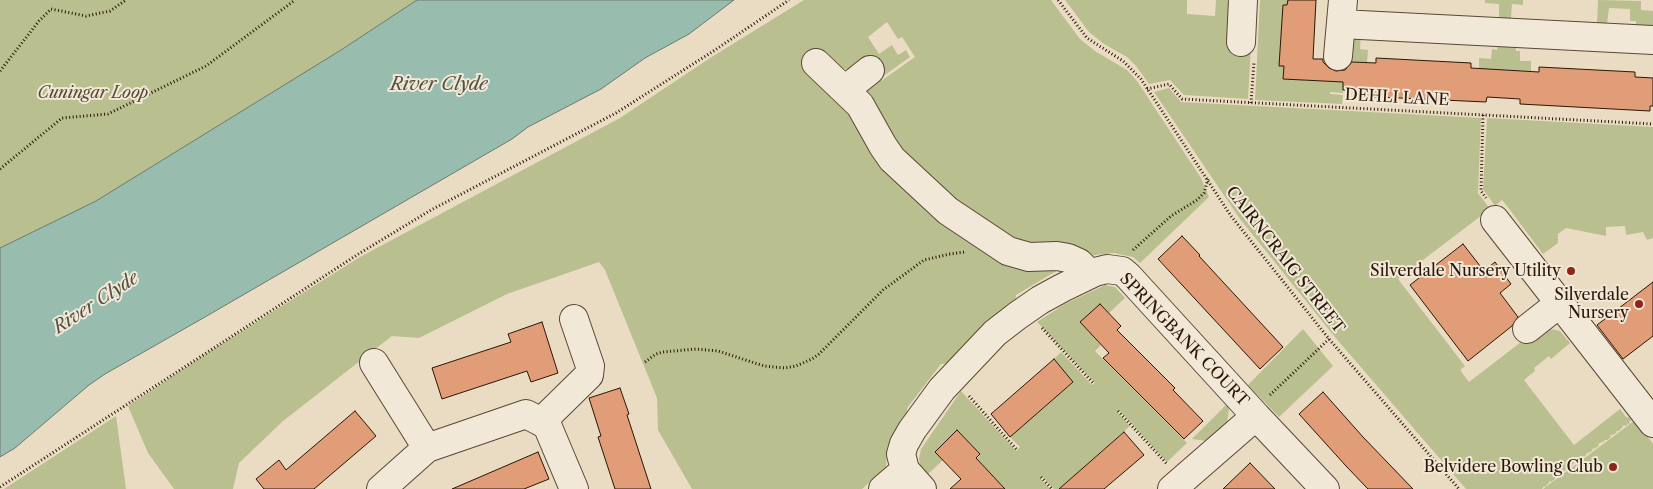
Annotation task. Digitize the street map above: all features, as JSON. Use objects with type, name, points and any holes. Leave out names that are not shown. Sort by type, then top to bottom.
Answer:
[{"type":"street","points":[[1241,42],[1243,0]]},
{"type":"street","points":[[1338,56],[1342,12],[1653,40]]},
{"type":"street","points":[[816,64],[866,112],[882,146],[892,159],[948,211],[1008,251],[1029,257],[1058,256],[1068,258],[1079,263],[1090,274]]},
{"type":"street","points":[[845,90],[870,70]]},
{"type":"street","points":[[1496,220],[1653,423]]},
{"type":"street","name":"SPRINGBANK COURT","points":[[913,479],[902,454],[904,444],[923,414],[952,377],[995,333],[1025,310],[1047,296],[1090,274],[1106,269],[1117,270],[1128,276],[1325,489]]},
{"type":"street","points":[[1527,329],[1560,303]]},
{"type":"street","points":[[541,422],[589,375],[590,366],[574,319]]},
{"type":"street","points":[[374,363],[428,448]]},
{"type":"street","points":[[1177,485],[1254,413]]},
{"type":"street","points":[[381,489],[428,448],[526,414],[547,425],[574,489]]},
{"type":"street","points":[[884,489],[913,479]]},
{"type":"path","points":[[0,71],[39,21],[51,9],[86,16],[110,11],[126,0]]},
{"type":"path","points":[[0,169],[62,118],[108,114],[206,66],[295,0]]},
{"type":"path","points":[[0,487],[431,210],[616,113],[789,0]]},
{"type":"path","name":"CAIRNCRAIG STREET","points":[[1058,0],[1087,38],[1123,61],[1147,89],[1232,216],[1330,339],[1459,489]]},
{"type":"path","points":[[1241,42],[1255,43],[1251,103]]},
{"type":"path","name":"DEHLI LANE","points":[[1147,89],[1169,84],[1182,99],[1653,124]]},
{"type":"path","points":[[1483,115],[1480,191],[1494,210],[1490,213],[1496,220]]},
{"type":"path","points":[[1117,270],[1137,246],[1157,227],[1204,194],[1208,179]]},
{"type":"path","points":[[645,362],[656,354],[663,352],[696,348],[718,352],[764,366],[785,368],[796,366],[819,354],[883,290],[924,260],[950,254],[974,252]]},
{"type":"path","points":[[1025,310],[1094,384]]},
{"type":"path","points":[[1254,413],[1330,339]]},
{"type":"path","points":[[952,377],[1017,450]]},
{"type":"path","points":[[1118,411],[1177,485]]},
{"type":"path","points":[[1041,477],[1052,489]]},
{"type":"green space","name":"Cuningar Loop","points":[[0,0],[417,0],[341,50],[96,201],[0,248]]},
{"type":"green space","points":[[804,0],[1051,0],[1080,39],[1095,51],[1127,70],[1137,81],[1201,178],[1209,197],[1140,263],[1133,257],[1114,253],[1087,258],[1062,253],[1026,251],[1017,247],[957,212],[954,207],[910,168],[889,143],[868,103],[867,90],[869,83],[876,75],[881,81],[915,57],[902,37],[898,39],[887,22],[868,37],[879,54],[892,45],[898,55],[906,50],[910,57],[882,77],[869,61],[854,69],[839,69],[828,62],[822,54],[807,69],[857,111],[877,151],[891,167],[960,228],[988,242],[1001,253],[1019,261],[1059,259],[1068,264],[1076,265],[1072,274],[1063,267],[1016,295],[1015,307],[993,324],[952,363],[941,364],[907,408],[907,421],[901,420],[887,447],[886,467],[862,489],[692,489],[658,430],[657,398],[605,270],[599,262],[507,294],[419,338],[392,336],[283,421],[239,463],[233,489],[174,489],[148,453],[128,406],[204,355],[360,257],[620,118],[710,58]]},
{"type":"green space","points":[[1065,0],[1187,0],[1187,14],[1215,16],[1216,0],[1227,0],[1251,47],[1248,99],[1184,95],[1170,80],[1149,84],[1127,57],[1104,44],[1089,32]]},
{"type":"green space","points":[[1260,0],[1288,0],[1287,5],[1283,5],[1280,66],[1284,66],[1283,79],[1343,82],[1343,93],[1330,92],[1330,94],[1343,95],[1342,104],[1255,100]]},
{"type":"green space","points":[[1485,0],[1523,0],[1523,5],[1512,4],[1511,19],[1499,19],[1499,4],[1485,3]]},
{"type":"green space","points":[[1598,0],[1641,1],[1641,10],[1653,11],[1653,25],[1636,25],[1636,21],[1630,21],[1630,9],[1609,8],[1607,24],[1597,23]]},
{"type":"green space","points":[[1361,35],[1360,49],[1368,50],[1367,63],[1346,62],[1350,42],[1355,37]]},
{"type":"green space","points":[[1498,45],[1516,46],[1516,51],[1520,51],[1520,61],[1531,61],[1531,71],[1479,69],[1479,58],[1491,59],[1492,49],[1497,50]]},
{"type":"green space","points":[[1169,88],[1181,102],[1481,118],[1478,193],[1490,209],[1398,279],[1465,366],[1460,370],[1469,382],[1538,329],[1542,333],[1551,329],[1560,331],[1570,343],[1551,359],[1549,356],[1534,368],[1535,371],[1524,380],[1574,445],[1620,409],[1626,417],[1634,418],[1653,444],[1653,489],[1543,489],[1634,421],[1632,418],[1629,421],[1630,423],[1624,425],[1619,431],[1610,435],[1611,437],[1607,440],[1598,444],[1599,446],[1593,448],[1582,459],[1579,458],[1580,460],[1555,477],[1551,482],[1549,481],[1542,489],[1466,489],[1334,336],[1240,219],[1154,92]]},
{"type":"green space","points":[[1487,118],[1653,127],[1653,238],[1647,240],[1643,232],[1626,235],[1625,226],[1606,227],[1606,236],[1566,228],[1558,234],[1558,243],[1543,254],[1502,200],[1495,206],[1483,189]]},
{"type":"green space","points":[[1105,285],[1115,287],[1125,298],[1109,313],[1100,304],[1081,323],[1101,345],[1095,351],[1187,443],[1167,462],[1119,410],[1117,412],[1130,426],[1059,489],[1054,489],[1042,476],[1040,478],[1050,489],[1005,489],[977,459],[980,455],[957,431],[935,452],[943,460],[928,474],[920,465],[921,449],[961,391],[1016,451],[1020,447],[1010,437],[1073,382],[1054,359],[1061,352],[1092,385],[1095,383],[1037,322],[1065,304]]},
{"type":"green space","points":[[1303,329],[1333,366],[1279,417],[1248,385]]},
{"type":"green space","points":[[1226,405],[1229,409],[1227,423],[1207,441],[1192,439]]},
{"type":"green space","points":[[116,416],[126,489],[4,489]]},
{"type":"water","name":"River Clyde","points":[[417,0],[734,0],[689,34],[645,58],[601,89],[528,127],[512,139],[105,374],[89,385],[15,448],[0,457],[0,248],[96,201],[341,50]]},
{"type":"building","points":[[1288,0],[1316,0],[1313,59],[1323,59],[1323,62],[1329,68],[1336,71],[1345,70],[1352,62],[1376,63],[1376,58],[1471,63],[1471,68],[1539,72],[1539,67],[1635,72],[1635,77],[1653,78],[1653,106],[1650,106],[1650,111],[1520,104],[1520,99],[1487,97],[1486,102],[1356,96],[1357,90],[1343,90],[1343,82],[1283,79],[1284,66],[1279,66],[1283,5],[1287,5]]},
{"type":"building","points":[[1182,236],[1283,347],[1260,369],[1158,259]]},
{"type":"building","points":[[1463,244],[1484,271],[1495,262],[1511,284],[1500,293],[1518,317],[1512,326],[1468,361],[1410,285]]},
{"type":"building","name":"Silverdale Nursery","points":[[1653,282],[1653,336],[1623,359],[1597,325]]},
{"type":"building","points":[[1100,304],[1121,326],[1117,330],[1175,388],[1173,390],[1203,421],[1184,439],[1103,358],[1109,353],[1080,322]]},
{"type":"building","points":[[542,322],[558,373],[531,382],[527,371],[442,399],[432,368],[511,342],[508,334]]},
{"type":"building","points":[[1054,359],[1073,382],[1010,437],[991,414]]},
{"type":"building","points":[[620,388],[651,489],[615,489],[598,437],[601,436],[589,398]]},
{"type":"building","points":[[1323,392],[1413,489],[1368,489],[1346,466],[1299,414]]},
{"type":"building","points":[[355,411],[376,436],[314,489],[264,489],[256,479],[279,460],[286,470]]},
{"type":"building","points":[[957,430],[980,454],[976,458],[1005,489],[950,489],[961,479],[935,452]]},
{"type":"building","points":[[1124,432],[1144,455],[1104,489],[1059,489]]},
{"type":"building","points":[[538,452],[549,479],[524,489],[452,489]]},
{"type":"building","points":[[1250,463],[1275,489],[1223,489]]},
{"type":"place","name":"Silverdale Nursery Utility","points":[[1571,271]]},
{"type":"place","name":"Silverdale Nursery","points":[[1639,304]]},
{"type":"place","name":"Belvidere Bowling Club","points":[[1613,467]]}]
